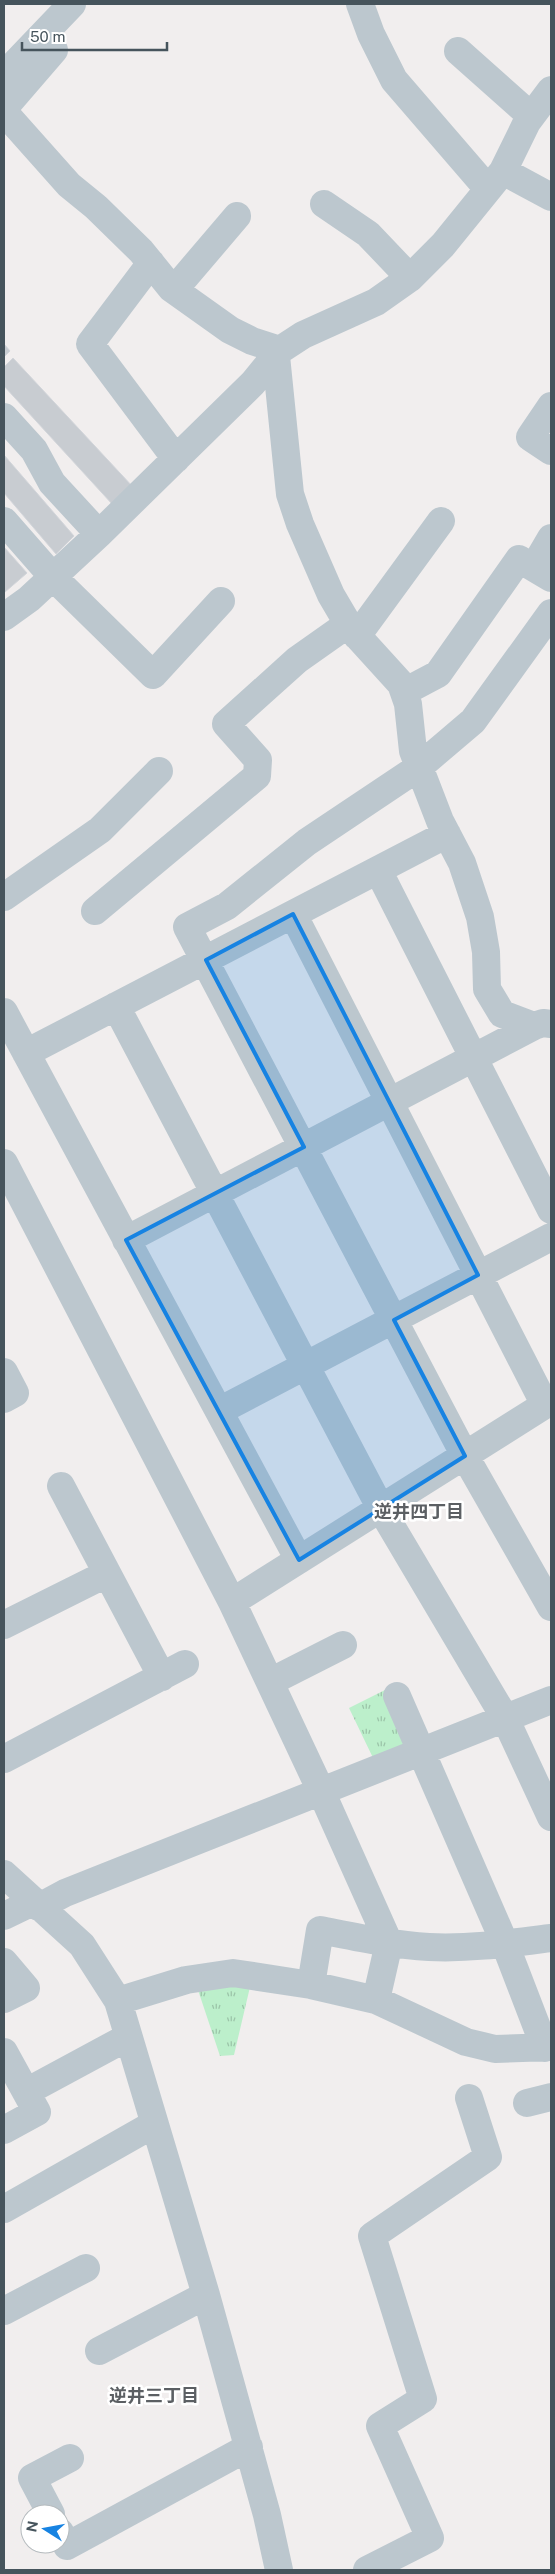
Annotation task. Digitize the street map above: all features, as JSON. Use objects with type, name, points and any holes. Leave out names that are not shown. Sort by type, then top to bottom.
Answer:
[{"type":"street","points":[[4,75],[72,4]]},
{"type":"street","points":[[360,4],[371,34],[394,80],[496,180],[551,197]]},
{"type":"street","points":[[4,108],[54,50]]},
{"type":"street","points":[[458,51],[532,116]]},
{"type":"street","points":[[4,617],[30,599],[99,534],[176,459],[278,353],[303,335],[376,302],[410,278],[443,245],[496,180],[532,116],[551,90]]},
{"type":"street","points":[[4,112],[69,185],[96,207],[151,263],[174,290],[230,330],[278,353]]},
{"type":"street","points":[[324,204],[368,234],[410,278]]},
{"type":"street","points":[[174,290],[237,216]]},
{"type":"street","points":[[151,263],[90,344],[176,459]]},
{"type":"street","points":[[278,353],[290,494],[300,524],[331,595],[353,630],[396,677],[404,692],[408,704],[413,751],[447,834],[462,863],[485,934],[487,989],[502,1014],[542,1025]]},
{"type":"street","points":[[551,406],[530,437],[551,450]]},
{"type":"street","points":[[4,417],[34,450],[52,483],[99,534]]},
{"type":"street","points":[[4,521],[53,577],[152,675],[221,601]]},
{"type":"street","points":[[94,911],[257,776],[258,760],[226,724],[297,660],[353,630],[441,521]]},
{"type":"street","points":[[404,692],[438,674],[520,559],[542,572],[551,538]]},
{"type":"street","points":[[551,613],[473,721],[419,768],[308,842],[227,906],[188,927],[465,1456],[551,1607]]},
{"type":"street","points":[[4,897],[100,830],[159,771]]},
{"type":"street","points":[[26,1053],[447,834]]},
{"type":"street","points":[[378,870],[551,1210]]},
{"type":"street","points":[[232,1602],[548,1403],[478,1275],[293,914]]},
{"type":"street","points":[[116,1006],[381,1509],[505,1718],[551,1817]]},
{"type":"street","points":[[4,1012],[299,1560]]},
{"type":"street","points":[[126,1240],[474,1058],[542,1025]]},
{"type":"street","points":[[4,1163],[232,1602],[321,1791],[389,1943],[376,2000]]},
{"type":"street","points":[[219,1411],[551,1237]]},
{"type":"street","points":[[4,1372],[15,1393],[4,1399]]},
{"type":"street","points":[[4,1760],[174,1670],[106,1574],[61,1486]]},
{"type":"street","points":[[4,1625],[106,1574]]},
{"type":"street","points":[[270,1682],[343,1644]]},
{"type":"street","points":[[118,2001],[186,1980],[233,1973],[311,1985],[376,2000],[466,2042],[495,2048],[548,2047],[423,1752],[396,1696]]},
{"type":"street","points":[[4,1916],[36,1905],[551,1700]]},
{"type":"street","points":[[4,1874],[82,1945],[118,2001],[206,2295],[249,2448],[279,2570]]},
{"type":"street","points":[[311,1985],[320,1930],[389,1943],[431,1947],[505,1944],[551,1938]]},
{"type":"street","points":[[4,1962],[26,1988],[4,1999]]},
{"type":"street","points":[[26,2092],[128,2037]]},
{"type":"street","points":[[4,2052],[37,2112],[4,2130]]},
{"type":"street","points":[[367,2570],[430,2538],[380,2426],[423,2399],[372,2236],[488,2157],[470,2098]]},
{"type":"street","points":[[4,2209],[154,2124]]},
{"type":"street","points":[[4,2311],[86,2268]]},
{"type":"street","points":[[99,2351],[206,2295]]},
{"type":"street","points":[[70,2544],[249,2448]]},
{"type":"street","points":[[45,2504],[32,2478],[70,2458]]},
{"type":"highlighted area","points":[[293,914],[478,1275],[394,1320],[465,1456],[299,1560],[126,1240],[304,1147],[206,960]]},
{"type":"green space","points":[[385,1690],[410,1741],[375,1762],[349,1708]]},
{"type":"green space","points":[[234,1984],[250,1987],[234,2055],[220,2056],[197,1987]]},
{"type":"building","points":[[4,344],[10,351],[4,357]]},
{"type":"building","points":[[13,358],[133,487],[113,505],[4,386],[4,367]]},
{"type":"building","points":[[4,455],[74,536],[56,554],[4,493]]},
{"type":"building","points":[[4,547],[27,573],[5,592],[4,590]]},
{"type":"district","name":"逆井四丁目","points":[[419,1512]]},
{"type":"district","name":"逆井三丁目","points":[[154,2396]]}]
